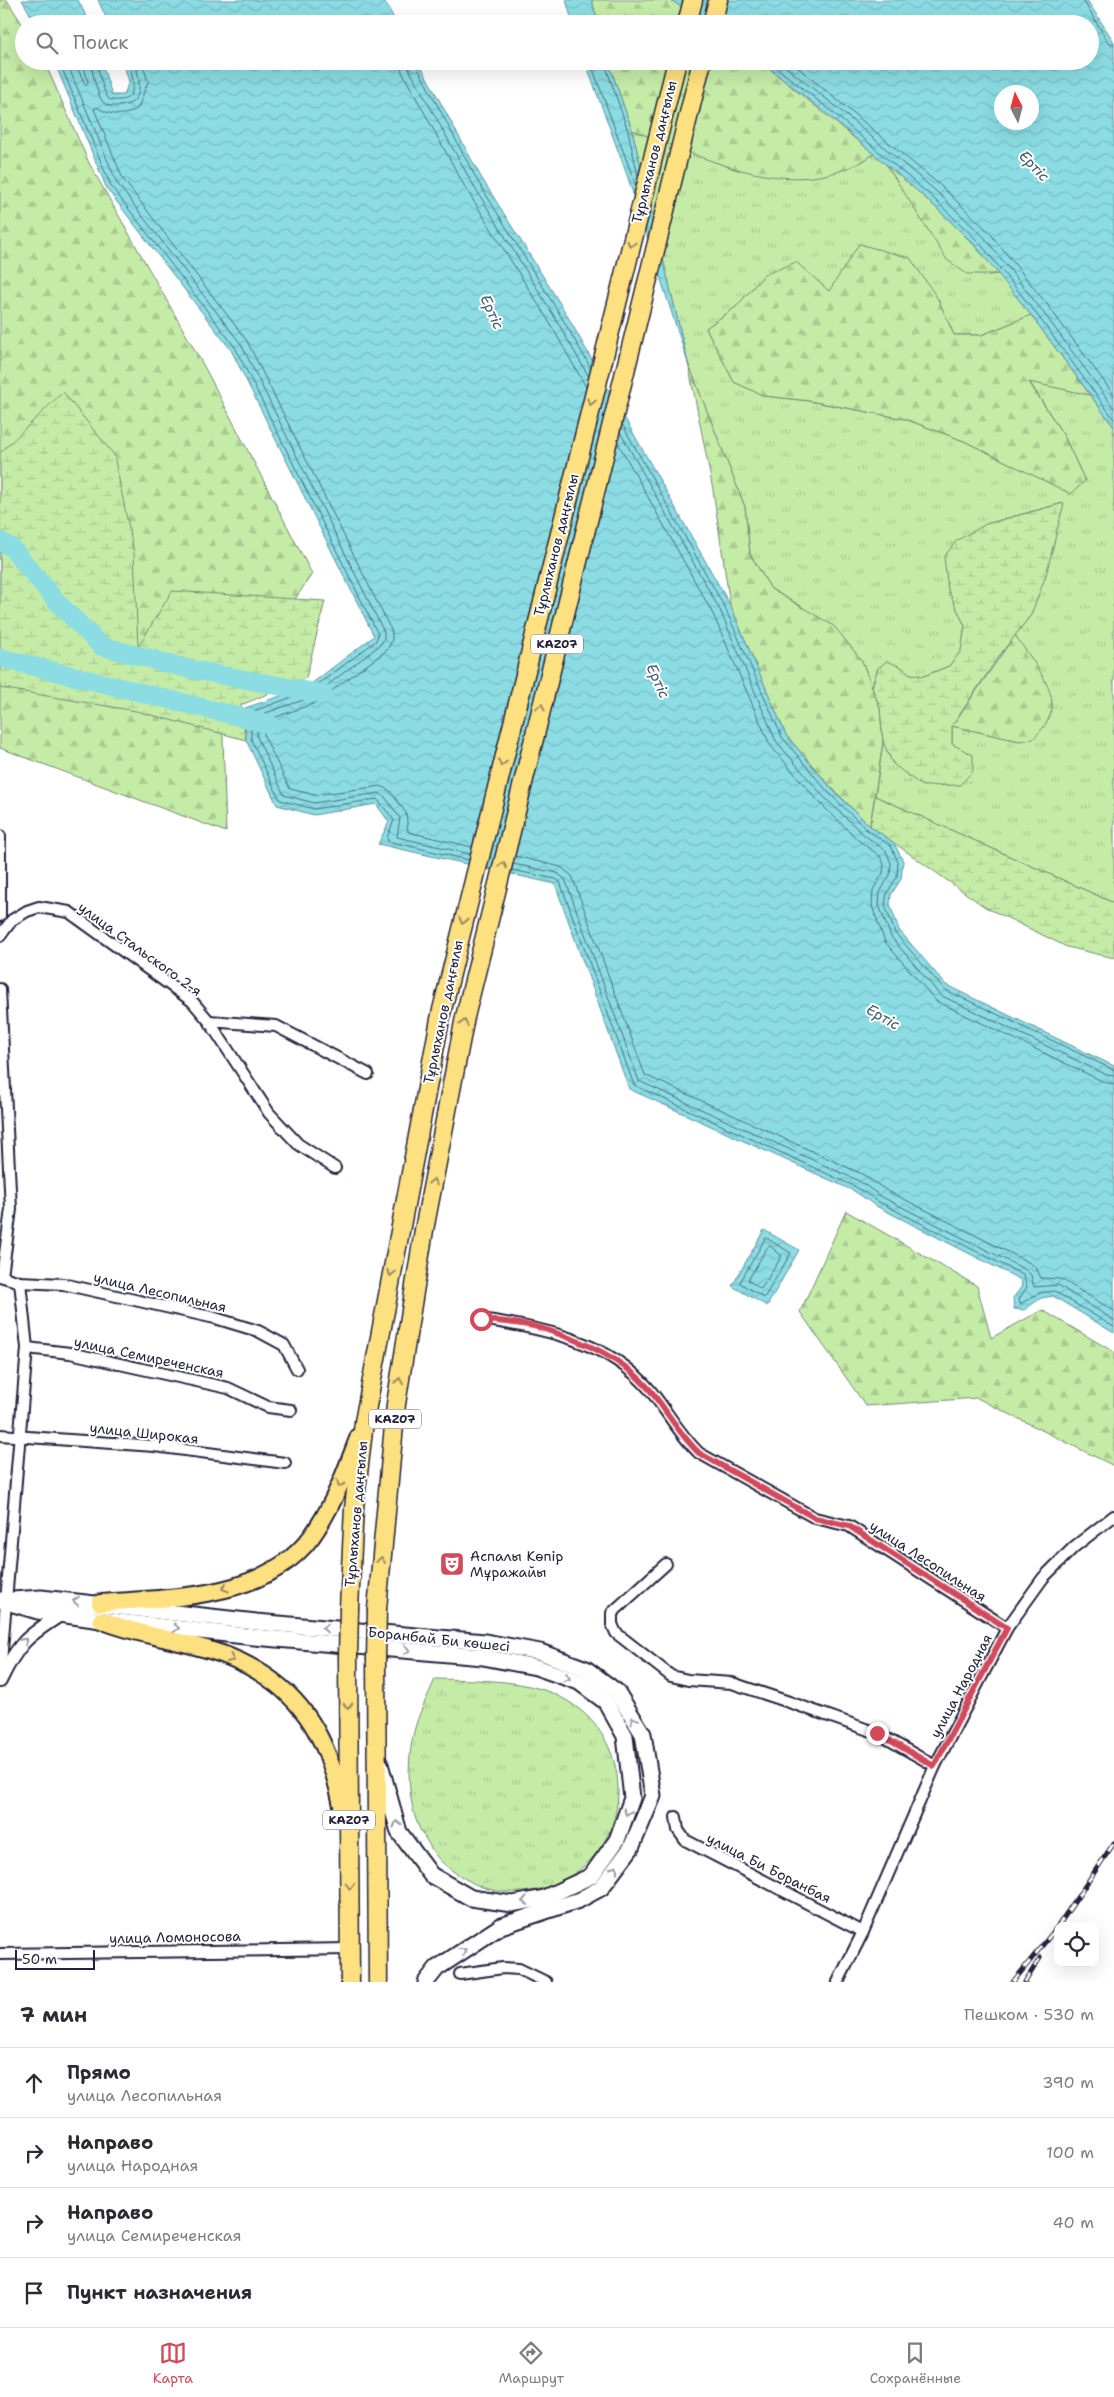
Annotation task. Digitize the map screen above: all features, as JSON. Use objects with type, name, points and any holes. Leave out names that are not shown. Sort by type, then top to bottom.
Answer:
[{"type":"highway","points":[[689,15],[693,0]]},
{"type":"highway","points":[[714,15],[718,0]]},
{"type":"highway","name":"Тұрлыханов даңғылы","points":[[350,1982],[349,1608],[354,1508],[364,1422],[431,1064],[452,964],[675,70]]},
{"type":"highway","name":"Тұрлыханов даңғылы","points":[[378,1982],[375,1746],[377,1609],[396,1404],[424,1230],[465,1017],[700,70]]},
{"type":"main road","points":[[101,1612],[206,1594],[256,1579],[290,1560],[318,1528],[341,1483],[364,1422]]},
{"type":"main road","name":"Боранбай Би көшесі","points":[[4,1600],[41,1598],[101,1612],[254,1637],[483,1657],[536,1667],[579,1682],[606,1702],[625,1736],[632,1798],[617,1840],[592,1876],[575,1894]]},
{"type":"main road","name":"Боранбай Би көшесі","points":[[4,1600],[38,1611],[62,1614],[101,1612],[256,1622],[485,1642],[540,1652],[586,1668],[617,1692],[643,1734],[653,1796],[631,1848],[601,1888],[575,1894]]},
{"type":"main road","points":[[101,1612],[124,1630],[222,1654],[259,1671],[289,1692],[311,1721],[327,1750],[339,1789],[350,1852]]},
{"type":"main road","points":[[375,1746],[400,1832],[432,1875],[471,1898],[512,1904],[575,1894]]},
{"type":"main road","points":[[426,1982],[437,1968],[501,1926],[575,1894]]},
{"type":"street","points":[[0,836],[0,916]]},
{"type":"street","name":"улица Стальского 2-я","points":[[0,936],[12,920],[27,911],[39,907],[69,912],[192,1001],[209,1021],[270,1113],[298,1144],[335,1168]]},
{"type":"street","points":[[0,989],[4,1114],[11,1210],[1,1276]]},
{"type":"street","points":[[209,1021],[276,1026],[368,1074]]},
{"type":"street","name":"улица Лесопильная","points":[[1,1276],[20,1282],[63,1284],[215,1318],[258,1331],[284,1345],[297,1368]]},
{"type":"street","points":[[0,1674],[4,1600],[27,1348],[20,1282]]},
{"type":"street","name":"улица Лесопильная","points":[[481,1319],[540,1328],[611,1355],[635,1373],[651,1391],[686,1441],[699,1453],[815,1518],[849,1526],[1007,1628]]},
{"type":"street","name":"улица Семиреченская","points":[[27,1348],[70,1353],[228,1388],[268,1407],[291,1410]]},
{"type":"street","name":"улица Широкая","points":[[0,1435],[154,1446],[285,1463]]},
{"type":"street","name":"улица Народная","points":[[838,1982],[862,1932],[934,1766],[1007,1628],[1043,1578],[1074,1547],[1114,1516]]},
{"type":"street","points":[[666,1564],[612,1614],[612,1624],[616,1633],[671,1676],[688,1680],[732,1683],[781,1699],[877,1733],[934,1766]]},
{"type":"street","points":[[0,1681],[13,1653],[33,1632],[62,1614]]},
{"type":"street","name":"улица Би Боранбая","points":[[676,1817],[678,1830],[685,1840],[862,1932]]},
{"type":"street","name":"улица Ломоносова","points":[[0,1954],[350,1949]]},
{"type":"street","points":[[460,1974],[503,1968],[519,1969],[546,1982]]},
{"type":"green space","points":[[0,0],[7,0],[16,15],[15,70],[48,70],[89,163],[206,370],[312,574],[222,707],[226,832],[0,748]]},
{"type":"green space","points":[[592,0],[671,0],[694,15],[596,15]]},
{"type":"green space","points":[[611,70],[771,70],[874,154],[845,169],[814,177],[784,177],[753,173],[722,164],[632,130]]},
{"type":"green space","points":[[632,130],[737,170],[860,163],[874,154],[886,164],[982,276],[999,274],[1031,315],[982,335],[954,335],[938,299],[829,291],[764,275],[736,307],[706,328],[734,382],[765,396],[809,401],[905,419],[964,441],[1071,493],[1085,481],[1064,436],[1029,381],[1090,395],[1114,427],[1114,903],[875,796],[883,742],[893,764],[952,744],[952,726],[1020,741],[1052,705],[1045,682],[1015,635],[1031,615],[1063,503],[986,524],[948,590],[965,626],[961,651],[949,666],[924,676],[910,674],[901,667],[878,668],[872,687],[862,661],[801,606],[771,589],[750,554],[745,507],[688,363]]},
{"type":"green space","points":[[886,164],[959,230],[999,274],[967,274],[947,260]]},
{"type":"green space","points":[[859,244],[910,258],[938,299],[954,335],[982,335],[1031,315],[1090,395],[1029,382],[1064,436],[1085,481],[1071,494],[964,441],[905,419],[810,401],[764,396],[734,382],[706,328],[736,307],[764,275],[796,262],[829,291]]},
{"type":"green space","points":[[688,363],[745,507],[750,554],[771,589],[834,626],[862,661],[880,708],[883,742],[870,826],[831,787],[786,735],[730,605],[713,490]]},
{"type":"green space","points":[[63,392],[114,455],[134,553],[138,647],[172,591],[325,601],[306,678],[241,705],[246,740],[136,711],[0,688],[0,453]]},
{"type":"green space","points":[[1064,503],[1046,575],[1031,615],[999,656],[952,726],[952,744],[973,755],[973,771],[960,785],[922,786],[893,764],[883,742],[880,708],[872,687],[878,668],[887,661],[901,667],[910,674],[924,676],[949,666],[961,651],[965,626],[948,590],[944,557],[956,541],[986,524]]},
{"type":"green space","points":[[1015,635],[1044,678],[1051,697],[1052,710],[1043,728],[1033,739],[1020,741],[952,726]]},
{"type":"green space","points":[[875,796],[1114,903],[1114,958],[1067,947],[985,907],[870,826]]},
{"type":"green space","points":[[846,1211],[977,1286],[991,1338],[1042,1310],[1114,1352],[1114,1466],[977,1398],[866,1406],[800,1312]]},
{"type":"green space","points":[[435,1679],[504,1682],[544,1690],[577,1708],[601,1732],[614,1762],[618,1794],[612,1825],[596,1853],[571,1876],[536,1890],[521,1892],[499,1891],[484,1888],[464,1878],[451,1870],[435,1854],[422,1834],[414,1814],[410,1791],[409,1766],[416,1725]]},
{"type":"water","points":[[22,0],[78,0],[86,15],[31,15]]},
{"type":"water","points":[[98,0],[384,0],[392,15],[105,15]]},
{"type":"water","points":[[566,0],[592,0],[596,15],[570,15]]},
{"type":"water","points":[[671,0],[1087,0],[1097,15],[694,15]]},
{"type":"water","name":"Ертіс","points":[[1099,19],[1114,42],[1114,427],[1031,315],[975,245],[929,201],[827,114],[771,70],[1099,70]]},
{"type":"water","name":"Ертіс","points":[[58,70],[104,70],[112,95],[124,95],[129,81],[125,70],[423,70],[481,177],[564,310],[730,605],[786,735],[831,788],[870,826],[894,843],[903,861],[901,879],[891,895],[890,904],[899,930],[946,985],[1114,1066],[1114,1333],[1053,1296],[1041,1298],[1024,1310],[1014,1309],[1013,1298],[1022,1286],[1021,1280],[876,1206],[854,1191],[629,1089],[555,884],[378,844],[389,822],[376,804],[314,815],[277,805],[246,740],[245,708],[307,687],[374,636],[231,350],[107,189]]},
{"type":"water","points":[[588,70],[611,70],[632,130],[688,363],[627,175]]},
{"type":"water","points":[[764,1230],[799,1250],[767,1306],[732,1286]]},
{"type":"waterway","points":[[0,541],[12,548],[57,602],[101,646],[189,669],[323,694]]},
{"type":"waterway","points":[[0,658],[269,724]]},
{"type":"railway","points":[[1061,1922],[1114,1843]]},
{"type":"railway","points":[[1013,1982],[1054,1931]]},
{"type":"railway","points":[[1025,1982],[1040,1958]]},
{"type":"place","name":"Аспалы Көпір Мұражайы","points":[[452,1564]]},
{"type":"route","points":[[481,1319],[540,1328],[611,1355],[635,1373],[651,1391],[686,1441],[699,1453],[815,1518],[849,1526],[1007,1628],[934,1766],[877,1733]]}]
